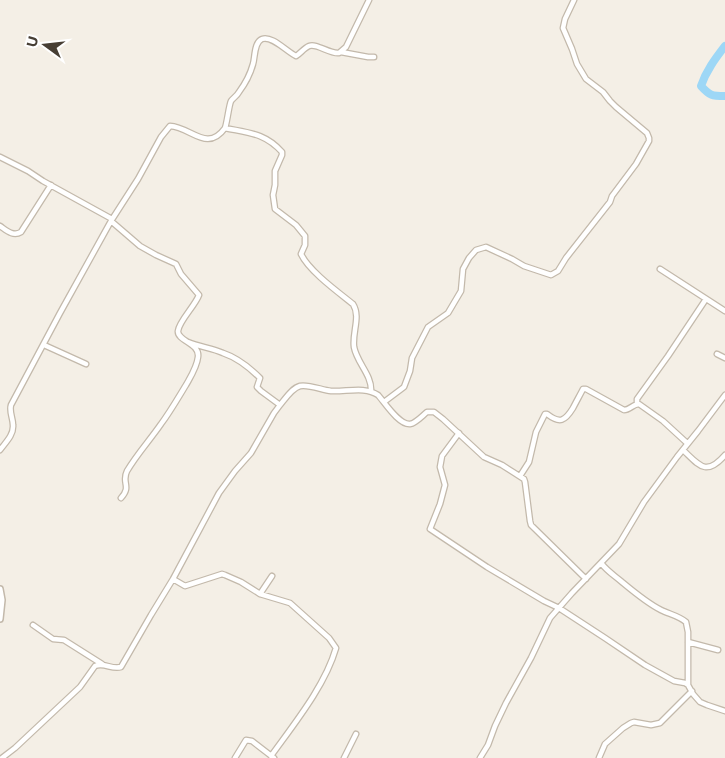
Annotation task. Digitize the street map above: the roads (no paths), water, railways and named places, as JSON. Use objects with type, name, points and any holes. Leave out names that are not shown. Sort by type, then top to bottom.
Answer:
[{"type":"street","points":[[341,52],[346,47],[369,0]]},
{"type":"street","points":[[384,402],[404,387],[410,371],[412,358],[428,327],[448,313],[461,291],[463,269],[476,250],[486,246],[524,266],[551,275],[558,271],[610,202],[612,196],[636,164],[648,141],[647,133],[612,104],[603,92],[586,79],[577,64],[563,28],[574,0]]},
{"type":"street","points":[[0,450],[13,430],[14,426],[10,410],[12,405],[112,220],[168,127],[177,127],[201,138],[208,139],[220,136],[225,128],[230,103],[249,76],[257,45],[265,38],[274,41],[296,56],[313,45],[331,52],[341,52],[368,58],[374,57]]},
{"type":"street","points":[[225,128],[264,137],[282,152],[275,171],[273,195],[275,209],[296,225],[305,236],[305,244],[301,254],[307,263],[353,304],[356,309],[358,316],[354,333],[354,346],[357,357],[370,382],[371,391]]},
{"type":"street","points":[[0,157],[28,171],[112,220],[140,246],[176,264],[181,274],[198,293],[198,297],[178,332],[179,336],[194,347],[198,354],[193,371],[163,423],[127,470],[124,476],[127,488],[121,498]]},
{"type":"street","points":[[0,226],[12,234],[21,232],[52,185]]},
{"type":"street","points":[[660,269],[725,311]]},
{"type":"street","points":[[637,404],[637,399],[706,299]]},
{"type":"street","points":[[188,342],[222,352],[242,362],[260,378],[258,387],[261,392],[280,405]]},
{"type":"street","points":[[44,345],[86,364]]},
{"type":"street","points":[[716,354],[725,358]]},
{"type":"street","points":[[33,625],[53,639],[64,640],[103,664],[117,668],[121,667],[173,579],[219,493],[251,453],[280,405],[292,391],[303,386],[330,390],[371,391],[376,393],[398,419],[406,423],[413,423],[427,412],[432,412],[443,419],[484,457],[502,465],[524,479],[526,482],[531,525],[586,579]]},
{"type":"street","points":[[520,476],[529,462],[536,432],[545,414],[559,421],[567,418],[583,389],[595,392],[624,410],[637,404]]},
{"type":"street","points":[[480,758],[488,745],[498,718],[531,658],[545,627],[559,608],[619,544],[644,502],[725,395]]},
{"type":"street","points":[[637,404],[663,421],[687,443]]},
{"type":"street","points":[[459,433],[442,456],[440,467],[445,485],[430,529],[487,568],[559,608],[645,665],[674,681],[685,683],[697,699],[703,703],[725,711]]},
{"type":"street","points":[[683,450],[704,467],[716,464],[725,455]]},
{"type":"street","points":[[601,563],[608,572],[640,597],[685,621],[688,626],[688,685]]},
{"type":"street","points":[[173,579],[185,586],[224,574],[260,594],[290,603],[328,638],[336,648],[329,667],[306,707],[273,757],[252,741],[246,740],[235,758]]},
{"type":"street","points":[[260,594],[272,576]]},
{"type":"street","points":[[0,589],[2,600],[0,620]]},
{"type":"street","points":[[688,642],[718,650]]},
{"type":"street","points":[[2,758],[74,693],[95,666],[103,664]]},
{"type":"street","points":[[599,758],[605,744],[623,728],[634,722],[651,725],[660,723],[692,691]]},
{"type":"street","points":[[344,758],[356,734]]},
{"type":"waterway","points":[[725,46],[714,60],[701,86],[712,95],[725,96]]}]
